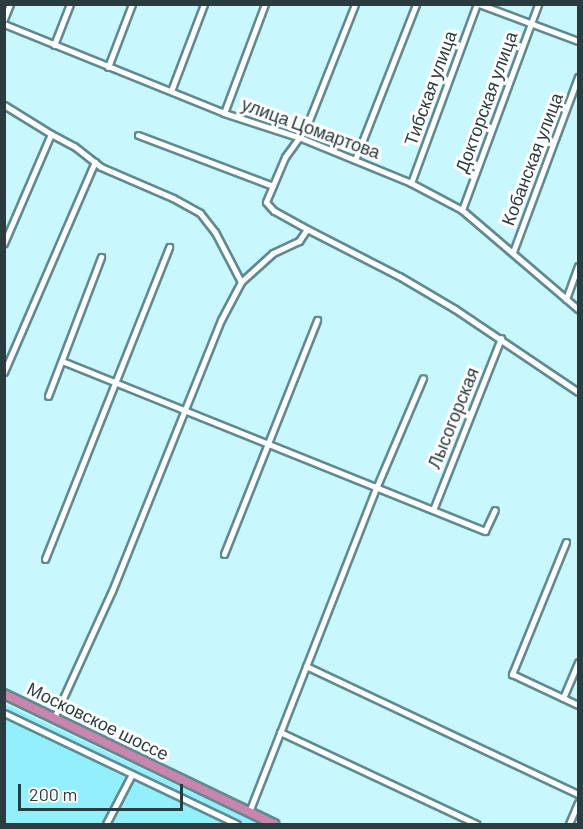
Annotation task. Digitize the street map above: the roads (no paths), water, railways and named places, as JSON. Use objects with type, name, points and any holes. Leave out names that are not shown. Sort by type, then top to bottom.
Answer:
[{"type":"highway","name":"Московское шоссе","points":[[4,694],[268,823]]},
{"type":"street","points":[[4,19],[10,4]]},
{"type":"street","points":[[54,45],[70,4]]},
{"type":"street","points":[[108,67],[132,4]]},
{"type":"street","points":[[171,91],[204,4]]},
{"type":"street","points":[[224,112],[265,4]]},
{"type":"street","points":[[355,4],[301,138],[289,150],[268,197],[266,202],[268,206],[307,229],[399,276],[501,338],[579,392]]},
{"type":"street","points":[[355,160],[416,4]]},
{"type":"street","points":[[478,4],[579,41]]},
{"type":"street","name":"Тибская улица","points":[[411,183],[478,4]]},
{"type":"street","name":"Докторская улица","points":[[462,210],[538,4]]},
{"type":"street","name":"улица Цомартова","points":[[4,24],[108,67],[224,112],[301,138],[411,183],[462,210],[579,309]]},
{"type":"street","name":"Кобанская улица","points":[[513,252],[579,77]]},
{"type":"street","points":[[4,105],[74,146],[94,162],[173,198],[200,213],[215,232],[241,282]]},
{"type":"street","points":[[4,243],[51,134]]},
{"type":"street","points":[[138,135],[273,186]]},
{"type":"street","points":[[4,372],[94,162]]},
{"type":"street","points":[[54,718],[112,591],[221,320],[241,282],[273,252],[299,241],[307,229]]},
{"type":"street","points":[[45,559],[169,247]]},
{"type":"street","points":[[48,396],[101,257]]},
{"type":"street","points":[[566,299],[579,266]]},
{"type":"street","points":[[224,554],[317,320]]},
{"type":"street","name":"Лысогорская","points":[[432,510],[501,338]]},
{"type":"street","points":[[62,361],[485,531],[495,510]]},
{"type":"street","points":[[249,812],[377,486],[423,378]]},
{"type":"street","points":[[566,542],[512,674],[579,705]]},
{"type":"street","points":[[563,698],[579,662]]},
{"type":"street","points":[[306,666],[579,794]]},
{"type":"street","points":[[4,713],[237,825]]},
{"type":"street","points":[[280,732],[476,825]]},
{"type":"street","points":[[106,825],[132,774]]},
{"type":"street","points":[[569,825],[579,803]]}]
